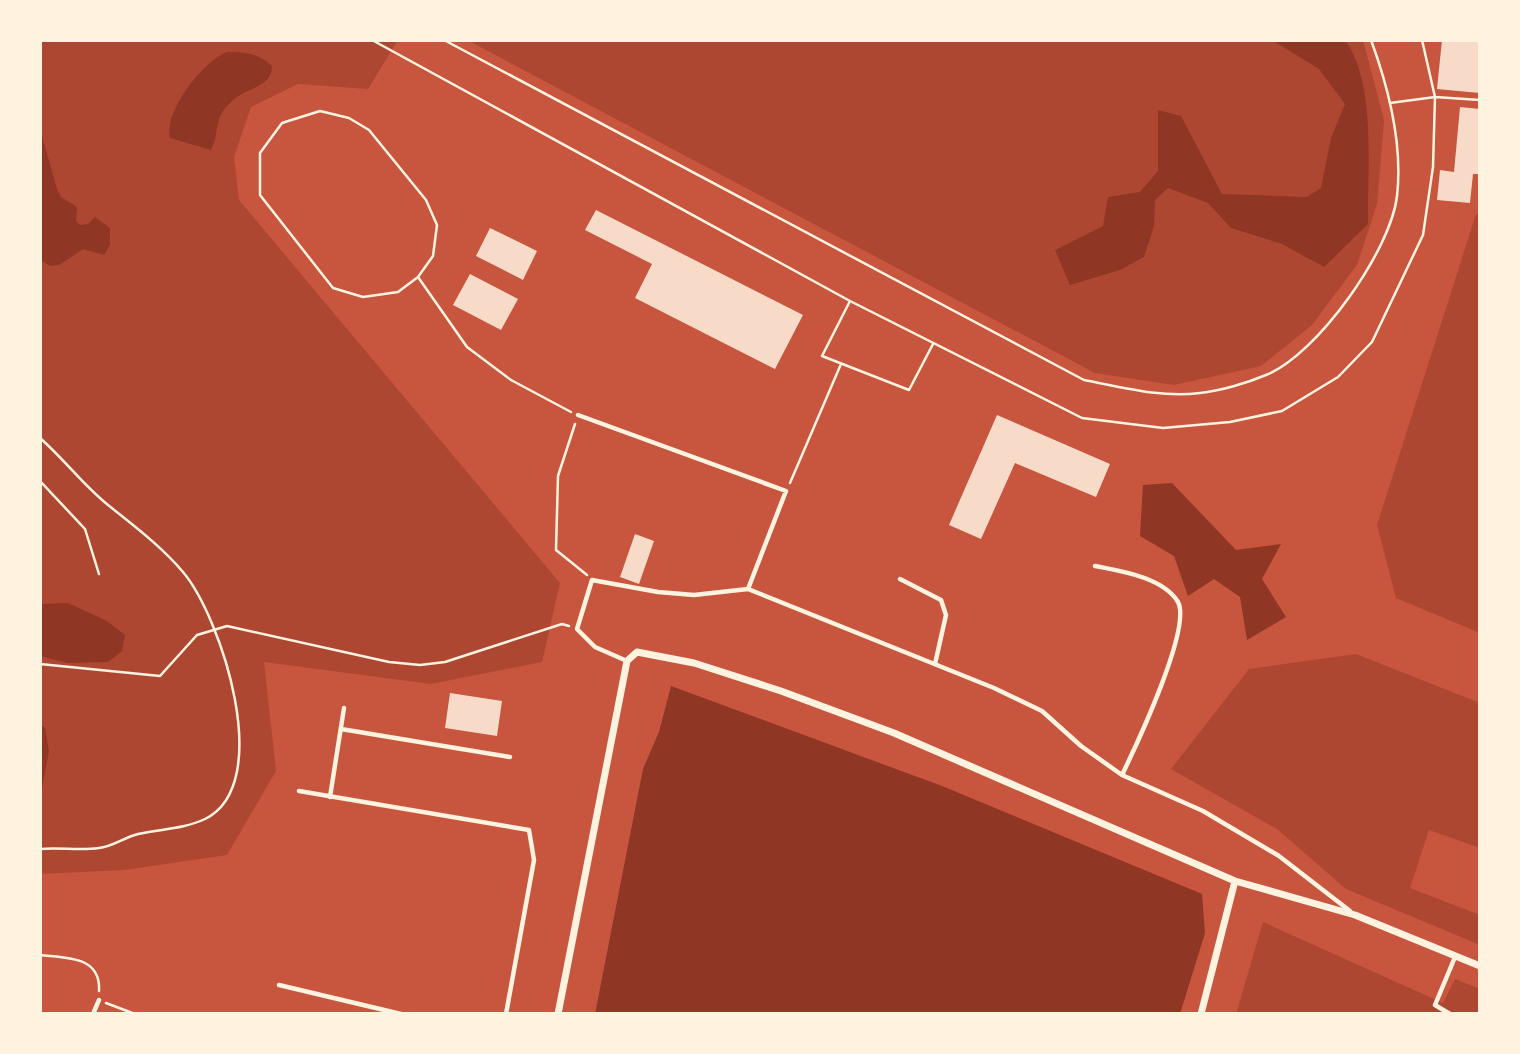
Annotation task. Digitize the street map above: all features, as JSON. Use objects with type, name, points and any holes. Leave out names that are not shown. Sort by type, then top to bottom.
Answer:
[{"type":"street","points":[[558,1014],[626,661],[637,652],[653,653],[781,691],[894,733],[1236,881],[1355,915],[1480,966]]},
{"type":"street","points":[[1201,1014],[1236,881]]},
{"type":"lane","points":[[578,415],[786,491],[748,589]]},
{"type":"lane","points":[[1095,566],[1123,572],[1162,588],[1179,603],[1182,621],[1149,719],[1122,775]]},
{"type":"lane","points":[[900,579],[941,600],[946,615],[935,664]]},
{"type":"lane","points":[[626,661],[595,648],[577,629],[592,580],[658,593],[706,594],[748,589],[935,664],[1042,711],[1081,746],[1122,775],[1203,811],[1279,856],[1355,915]]},
{"type":"lane","points":[[330,797],[344,708]]},
{"type":"lane","points":[[341,729],[510,757]]},
{"type":"lane","points":[[299,791],[529,830],[534,860],[506,1014]]},
{"type":"lane","points":[[1450,1014],[1435,1005],[1456,956]]},
{"type":"lane","points":[[279,985],[401,1014]]},
{"type":"lane","points":[[93,1014],[99,1000]]},
{"type":"path","points":[[372,40],[850,301],[1082,418],[1163,428],[1230,422],[1282,411],[1338,377],[1372,342],[1423,234],[1433,167],[1436,97],[1422,40]]},
{"type":"path","points":[[444,40],[1084,380],[1155,393],[1200,393],[1268,375],[1314,341],[1353,292],[1383,243],[1397,198],[1399,161],[1390,103],[1371,40]]},
{"type":"path","points":[[1390,103],[1436,97],[1480,100]]},
{"type":"path","points":[[320,111],[349,118],[369,130],[426,200],[437,225],[433,256],[418,277],[398,292],[363,297],[333,288],[260,195],[260,153],[282,123],[320,111]]},
{"type":"path","points":[[418,277],[467,347],[511,380],[578,415],[558,476],[556,550],[592,580]]},
{"type":"path","points":[[850,301],[822,356],[909,390],[933,344]]},
{"type":"path","points":[[786,491],[841,364]]},
{"type":"path","points":[[40,438],[184,574],[213,628],[239,720],[236,784],[225,802],[207,818],[171,830],[137,834],[100,848],[40,849]]},
{"type":"path","points":[[40,481],[85,529],[99,574]]},
{"type":"path","points":[[40,664],[160,676],[197,635],[213,628],[236,627],[389,662],[420,664],[445,662],[562,624],[577,629]]},
{"type":"path","points":[[40,955],[77,959],[90,964],[100,978],[99,1000],[135,1014]]},
{"type":"shaded area","points":[[40,40],[398,40],[368,89],[298,84],[251,107],[234,157],[239,200],[560,583],[542,662],[431,684],[264,662],[276,771],[227,855],[124,870],[40,874]]},
{"type":"shaded area","points":[[467,40],[1363,40],[1384,120],[1377,204],[1357,265],[1312,325],[1261,366],[1174,385],[1095,373]]},
{"type":"shaded area","points":[[1272,40],[1345,40],[1355,58],[1362,80],[1368,128],[1368,224],[1324,267],[1282,244],[1231,228],[1208,203],[1168,188],[1155,200],[1154,226],[1144,257],[1120,270],[1070,285],[1055,250],[1103,226],[1108,197],[1140,192],[1158,171],[1158,110],[1181,116],[1222,194],[1307,197],[1321,188],[1331,138],[1345,104],[1319,69]]},
{"type":"shaded area","points":[[227,52],[262,58],[272,66],[271,73],[259,86],[237,97],[223,111],[211,150],[170,138],[169,127],[173,115],[187,88],[207,65]]},
{"type":"shaded area","points":[[41,117],[42,136],[61,197],[77,207],[76,221],[80,225],[88,224],[95,217],[110,228],[110,245],[104,255],[83,249],[59,265],[50,266],[40,260]]},
{"type":"shaded area","points":[[1476,214],[1480,215],[1480,633],[1396,598],[1377,525]]},
{"type":"shaded area","points":[[1172,483],[1236,550],[1281,544],[1262,579],[1286,617],[1247,640],[1240,597],[1214,579],[1188,596],[1174,556],[1140,536],[1143,485]]},
{"type":"shaded area","points":[[68,603],[107,621],[125,635],[122,651],[108,662],[68,663],[40,656],[40,604]]},
{"type":"shaded area","points":[[1356,654],[1480,703],[1480,848],[1429,830],[1410,888],[1480,915],[1480,945],[1346,889],[1277,829],[1171,769],[1249,669]]},
{"type":"shaded area","points":[[671,686],[942,786],[1202,894],[1205,933],[1180,1014],[595,1014],[643,769],[659,732]]},
{"type":"shaded area","points":[[40,724],[45,728],[49,751],[40,799]]},
{"type":"shaded area","points":[[1263,922],[1443,1003],[1455,979],[1480,989],[1480,1014],[1236,1014]]},
{"type":"building","points":[[1442,40],[1480,40],[1480,93],[1437,89]]},
{"type":"building","points":[[1460,107],[1480,109],[1480,174],[1473,174],[1470,203],[1437,200],[1440,170],[1454,172]]},
{"type":"building","points":[[596,210],[803,315],[775,369],[635,298],[652,264],[585,230]]},
{"type":"building","points":[[490,228],[537,251],[523,280],[476,256]]},
{"type":"building","points":[[470,274],[518,299],[501,330],[453,305]]},
{"type":"building","points":[[997,415],[1110,464],[1096,497],[1015,463],[981,539],[949,525]]},
{"type":"building","points":[[635,534],[654,541],[639,584],[620,577]]},
{"type":"building","points":[[450,693],[502,701],[497,736],[445,728]]}]
